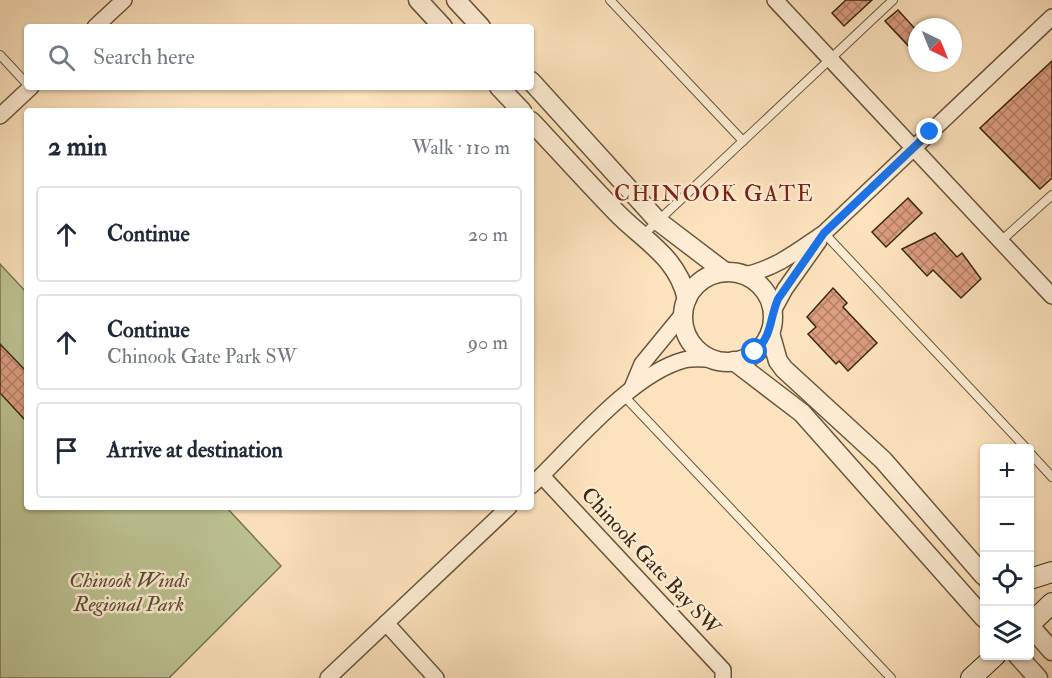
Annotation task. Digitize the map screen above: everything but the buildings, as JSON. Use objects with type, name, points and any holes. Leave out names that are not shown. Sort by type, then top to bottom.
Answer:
[{"type":"main road","points":[[1034,577],[1052,572]]},
{"type":"main road","points":[[1034,620],[1052,603]]},
{"type":"main road","points":[[971,678],[991,660]]},
{"type":"street","points":[[98,24],[124,0]]},
{"type":"street","points":[[418,0],[440,24]]},
{"type":"street","points":[[456,0],[478,24]]},
{"type":"street","points":[[775,0],[1052,296]]},
{"type":"street","points":[[628,392],[642,364],[702,280],[725,272],[744,275],[762,272],[782,262],[824,233],[1052,17]]},
{"type":"street","points":[[534,84],[658,221],[725,272]]},
{"type":"street","points":[[0,116],[26,90]]},
{"type":"street","points":[[502,90],[519,108]]},
{"type":"street","points":[[534,124],[618,214],[661,250],[675,267],[683,282],[684,328],[690,341],[699,352],[711,359]]},
{"type":"street","points":[[824,233],[785,289],[773,311],[770,333],[778,361],[883,460],[980,571]]},
{"type":"street","points":[[744,275],[763,289],[773,311]]},
{"type":"street","points":[[537,481],[628,392],[679,362],[711,359],[734,361],[755,352],[770,333]]},
{"type":"street","points":[[734,361],[802,413],[980,613]]},
{"type":"street","name":"Chinook Gate Bay SW","points":[[537,481],[723,670],[723,678]]},
{"type":"street","points":[[328,678],[506,510]]},
{"type":"street","points":[[386,623],[436,678]]},
{"type":"street","points":[[1034,631],[1052,651]]},
{"type":"street","points":[[1022,660],[1038,678]]},
{"type":"lane","points":[[610,0],[743,141]]},
{"type":"lane","points":[[643,236],[893,0]]},
{"type":"lane","points":[[0,55],[24,80]]},
{"type":"lane","points":[[1001,241],[1052,195]]},
{"type":"lane","points":[[824,233],[1022,444]]},
{"type":"lane","points":[[628,392],[891,678]]},
{"type":"lane","points":[[1034,458],[1052,477]]},
{"type":"green space","name":"Chinook Winds Regional Park","points":[[0,264],[24,290],[24,510],[229,510],[281,566],[169,678],[0,678]]},
{"type":"district","name":"CHINOOK GATE","points":[[714,193]]},
{"type":"route","points":[[755,352],[764,344],[770,333],[773,311],[778,299],[824,233],[930,132]]}]
